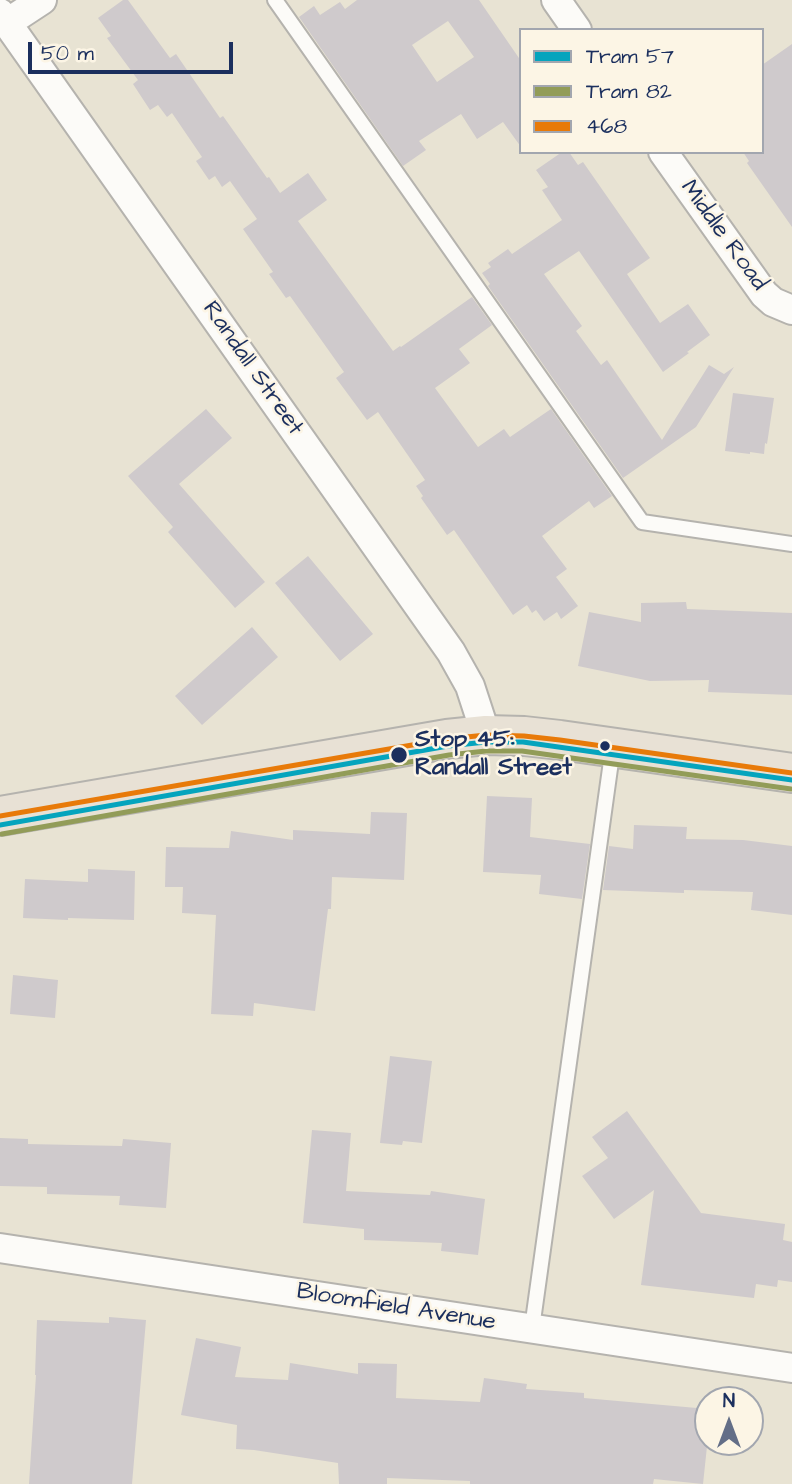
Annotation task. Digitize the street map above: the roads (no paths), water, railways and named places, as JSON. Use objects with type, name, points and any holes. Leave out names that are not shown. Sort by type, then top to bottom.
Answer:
[{"type":"main road","points":[[0,816],[447,739],[486,735],[524,736],[613,747],[792,773]]},
{"type":"street","points":[[4,18],[42,0]]},
{"type":"street","points":[[556,0],[576,28]]},
{"type":"street","name":"Randall Street","points":[[4,18],[451,652],[470,686],[486,735]]},
{"type":"street","name":"Middle Road","points":[[664,154],[764,294],[773,302],[792,310]]},
{"type":"street","name":"Bloomfield Avenue","points":[[0,1248],[792,1368]]},
{"type":"lane","points":[[275,0],[642,522],[792,544]]},
{"type":"lane","points":[[532,1328],[613,747]]},
{"type":"tram line","name":"57","points":[[0,825],[448,746],[486,742],[523,742],[792,780]]},
{"type":"tram line","name":"82","points":[[2,834],[449,755],[486,751],[522,751],[791,789]]},
{"type":"place","name":"Stop 45: Randall Street","points":[[399,755]]}]
